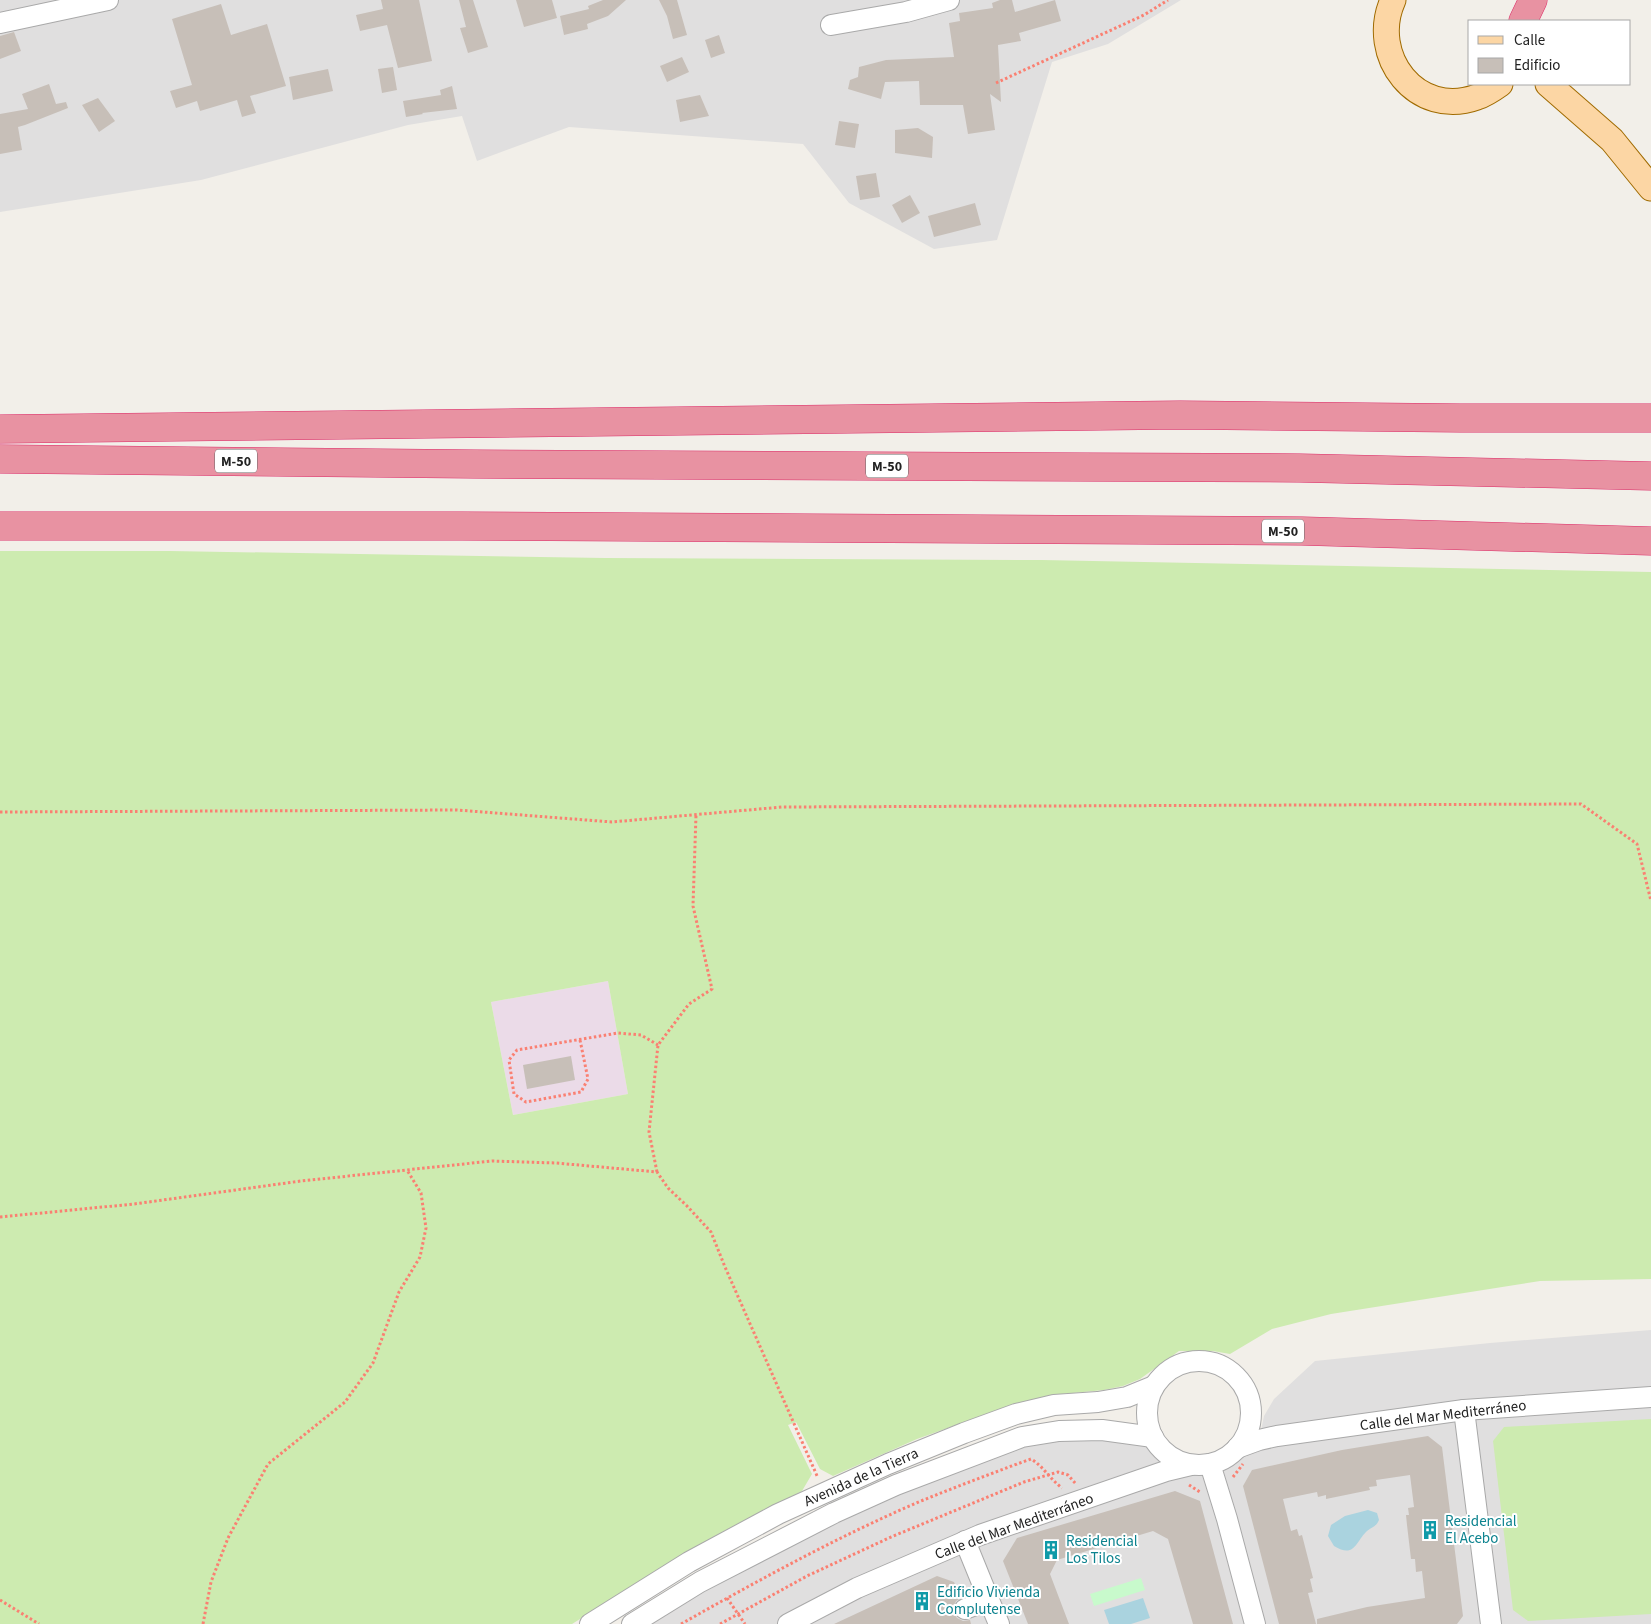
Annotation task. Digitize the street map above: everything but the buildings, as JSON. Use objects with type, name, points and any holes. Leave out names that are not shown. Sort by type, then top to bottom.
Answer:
[{"type":"highway","points":[[0,430],[1171,415],[1651,418]]},
{"type":"highway","name":"M-50","points":[[0,459],[483,464],[1300,468],[1651,476]]},
{"type":"highway","name":"M-50","points":[[0,526],[472,526],[1292,531],[1651,541]]},
{"type":"main road","points":[[1393,0],[1388,10],[1385,37],[1393,64],[1411,86],[1422,93],[1449,101],[1476,98],[1499,85]]},
{"type":"main road","points":[[1549,85],[1612,140],[1651,188]]},
{"type":"street","points":[[0,23],[108,0]]},
{"type":"street","points":[[831,25],[906,12],[948,0]]},
{"type":"street","points":[[1189,1362],[1217,1365],[1232,1374],[1244,1387],[1250,1404],[1250,1420],[1246,1435],[1238,1448],[1225,1458],[1201,1464],[1176,1460],[1162,1450],[1153,1437],[1148,1425],[1149,1398],[1154,1386],[1169,1371],[1189,1362]]},
{"type":"street","name":"Avenida de la Tierra","points":[[590,1624],[689,1562],[778,1514],[888,1464],[1016,1414],[1054,1406],[1127,1397],[1154,1386]]},
{"type":"street","name":"Calle del Mar Mediterráneo","points":[[1238,1448],[1277,1436],[1464,1410],[1651,1397]]},
{"type":"street","points":[[1464,1410],[1491,1624]]},
{"type":"street","name":"Avenida de la Tierra","points":[[632,1624],[700,1582],[834,1513],[904,1482],[1022,1437],[1059,1431],[1102,1430],[1153,1437]]},
{"type":"street","points":[[1201,1464],[1228,1519],[1255,1624]]},
{"type":"street","name":"Calle del Mar Mediterráneo","points":[[788,1624],[857,1588],[965,1541],[1166,1471],[1201,1464]]},
{"type":"street","points":[[965,1541],[999,1624]]},
{"type":"street","points":[[965,1609],[989,1600]]},
{"type":"path","points":[[996,83],[1144,15],[1168,0]]},
{"type":"path","points":[[0,812],[457,810],[612,822],[782,807],[1580,804],[1637,844],[1651,901]]},
{"type":"path","points":[[696,814],[693,906],[712,989],[689,1004],[658,1044],[649,1132],[656,1172],[668,1188],[688,1206],[711,1232],[824,1493]]},
{"type":"path","points":[[580,1040],[588,1079],[581,1092],[526,1102],[514,1094],[509,1060],[517,1050],[618,1033],[641,1036],[658,1044]]},
{"type":"path","points":[[0,1217],[134,1204],[301,1181],[492,1161],[556,1163],[656,1172]]},
{"type":"path","points":[[203,1624],[211,1582],[221,1555],[228,1538],[268,1464],[345,1402],[373,1363],[399,1292],[420,1257],[426,1228],[420,1193],[407,1170]]},
{"type":"path","points":[[682,1624],[727,1598],[889,1516],[921,1501],[1031,1459],[1039,1463],[1056,1484],[1084,1500]]},
{"type":"path","points":[[727,1598],[744,1624]]},
{"type":"path","points":[[0,1600],[40,1624]]},
{"type":"shaded area","points":[[0,0],[1181,0],[1108,44],[1052,62],[997,240],[934,249],[849,203],[803,144],[569,127],[477,161],[462,116],[408,125],[201,180],[0,212]]},
{"type":"shaded area","points":[[608,981],[628,1094],[513,1115],[491,1002]]},
{"type":"shaded area","points":[[1651,1330],[1651,1624],[632,1624],[700,1582],[1022,1437],[1154,1437],[1162,1450],[1176,1460],[1210,1464],[1225,1458],[1237,1448],[1259,1440],[1264,1416],[1274,1399],[1315,1361],[1490,1343]]},
{"type":"green space","points":[[0,551],[170,551],[605,558],[1042,560],[1651,572],[1651,1279],[1540,1281],[1331,1314],[1272,1329],[1230,1354],[1213,1351],[1179,1351],[1140,1379],[1123,1386],[1104,1390],[1052,1395],[1001,1409],[917,1439],[833,1476],[820,1469],[796,1422],[788,1425],[812,1474],[802,1491],[684,1554],[572,1624],[0,1624]],"holes":[[[608,981],[628,1094],[513,1115],[491,1002]]]},
{"type":"green space","points":[[1651,1419],[1651,1614],[1528,1621],[1513,1610],[1493,1441],[1504,1427]]},
{"type":"green space","points":[[1141,1578],[1145,1590],[1094,1606],[1090,1594]]},
{"type":"water","points":[[1368,1510],[1377,1513],[1379,1520],[1377,1524],[1363,1535],[1351,1550],[1346,1551],[1334,1546],[1328,1536],[1331,1525],[1345,1516]]},
{"type":"water","points":[[1143,1598],[1150,1618],[1131,1624],[1109,1624],[1104,1610]]},
{"type":"place","name":"Residencial El Acebo","points":[[1430,1530]]},
{"type":"place","name":"Residencial Los Tilos","points":[[1051,1550]]},
{"type":"place","name":"Edificio Vivienda Complutense","points":[[922,1601]]}]
